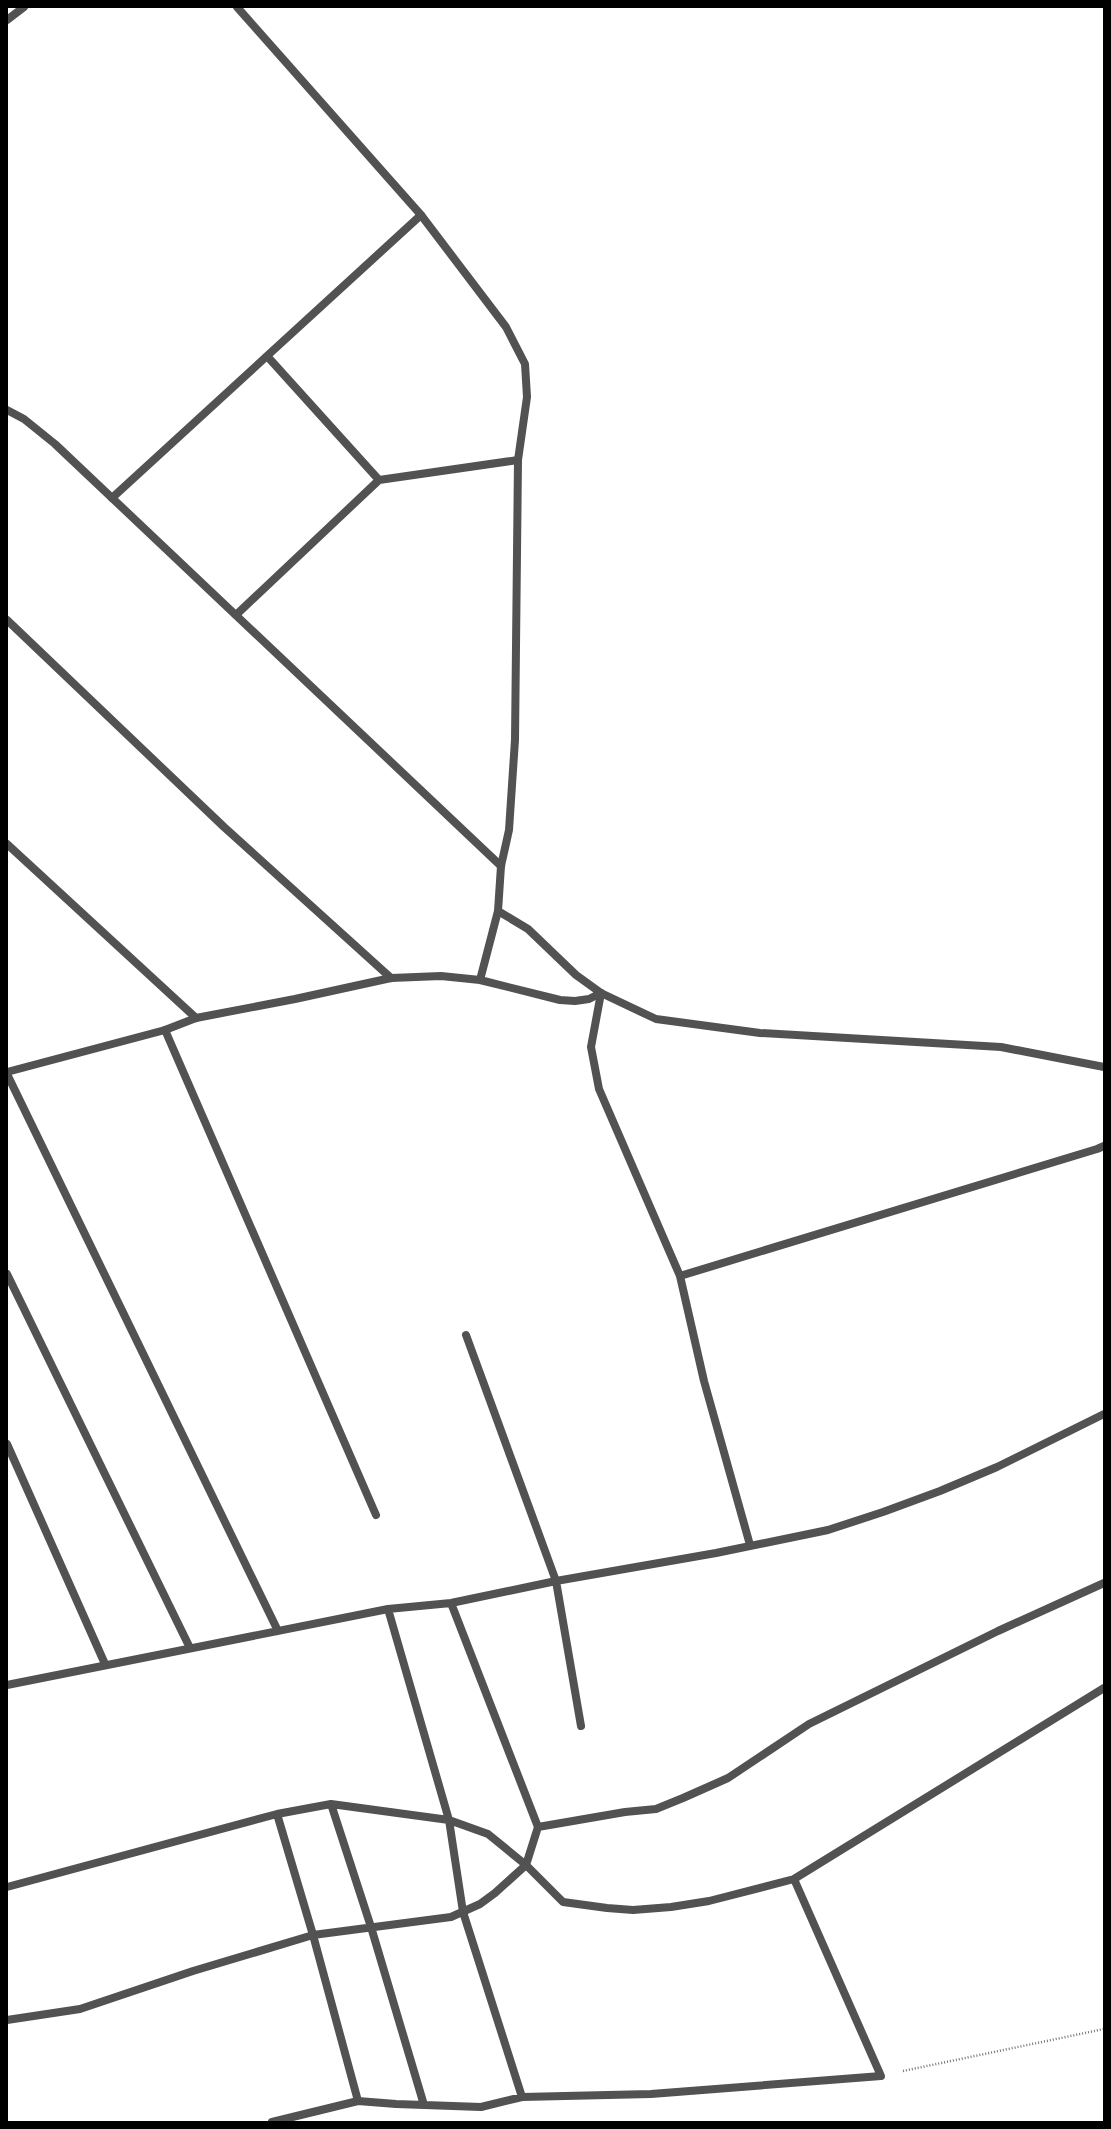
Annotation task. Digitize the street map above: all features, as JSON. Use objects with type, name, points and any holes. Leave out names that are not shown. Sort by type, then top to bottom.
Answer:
[{"type":"street","points":[[7,20],[24,7]]},
{"type":"street","points":[[237,7],[421,215],[506,327],[525,364],[527,397],[518,460],[515,740],[509,830],[501,866],[498,911],[480,980]]},
{"type":"street","points":[[112,498],[421,215]]},
{"type":"street","points":[[267,356],[379,480]]},
{"type":"street","points":[[7,410],[40,431],[501,866]]},
{"type":"street","points":[[236,615],[379,480],[518,460]]},
{"type":"street","points":[[7,620],[224,827],[391,978]]},
{"type":"street","points":[[7,844],[196,1018]]},
{"type":"street","points":[[498,911],[528,929],[576,975],[601,993],[656,1019],[760,1033],[1001,1047],[1104,1067]]},
{"type":"street","points":[[278,1631],[7,1073],[165,1030],[196,1018],[295,999],[391,978],[441,976],[480,980],[560,1000],[575,1001],[589,999],[601,993]]},
{"type":"street","points":[[601,993],[591,1047],[599,1089],[680,1276],[706,1388],[750,1545]]},
{"type":"street","points":[[165,1030],[376,1516]]},
{"type":"street","points":[[680,1276],[1104,1146]]},
{"type":"street","points":[[7,1274],[190,1648]]},
{"type":"street","points":[[466,1334],[556,1581],[581,1726]]},
{"type":"street","points":[[7,1685],[105,1664],[388,1609],[451,1602],[556,1581],[716,1553],[828,1530],[883,1512],[997,1467],[1104,1414]]},
{"type":"street","points":[[7,1444],[105,1664]]},
{"type":"street","points":[[538,1827],[625,1812],[656,1809],[690,1795],[728,1778],[809,1724],[998,1631],[1104,1583]]},
{"type":"street","points":[[7,2020],[80,2009],[193,1971],[313,1935],[438,1920],[463,1912],[495,1893],[526,1865],[538,1827],[451,1602]]},
{"type":"street","points":[[388,1609],[449,1820],[463,1912],[522,2096]]},
{"type":"street","points":[[7,1887],[277,1814],[331,1804],[449,1820],[488,1834],[526,1865],[563,1902],[634,1910],[671,1907],[709,1901],[794,1879],[1104,1688]]},
{"type":"street","points":[[331,1804],[371,1927],[424,2105]]},
{"type":"street","points":[[277,1814],[313,1935],[358,2101]]},
{"type":"street","points":[[272,2122],[358,2101],[481,2107],[522,2096],[652,2094],[881,2076],[794,1879]]},
{"type":"path","points":[[881,2076],[1104,2029]]}]
